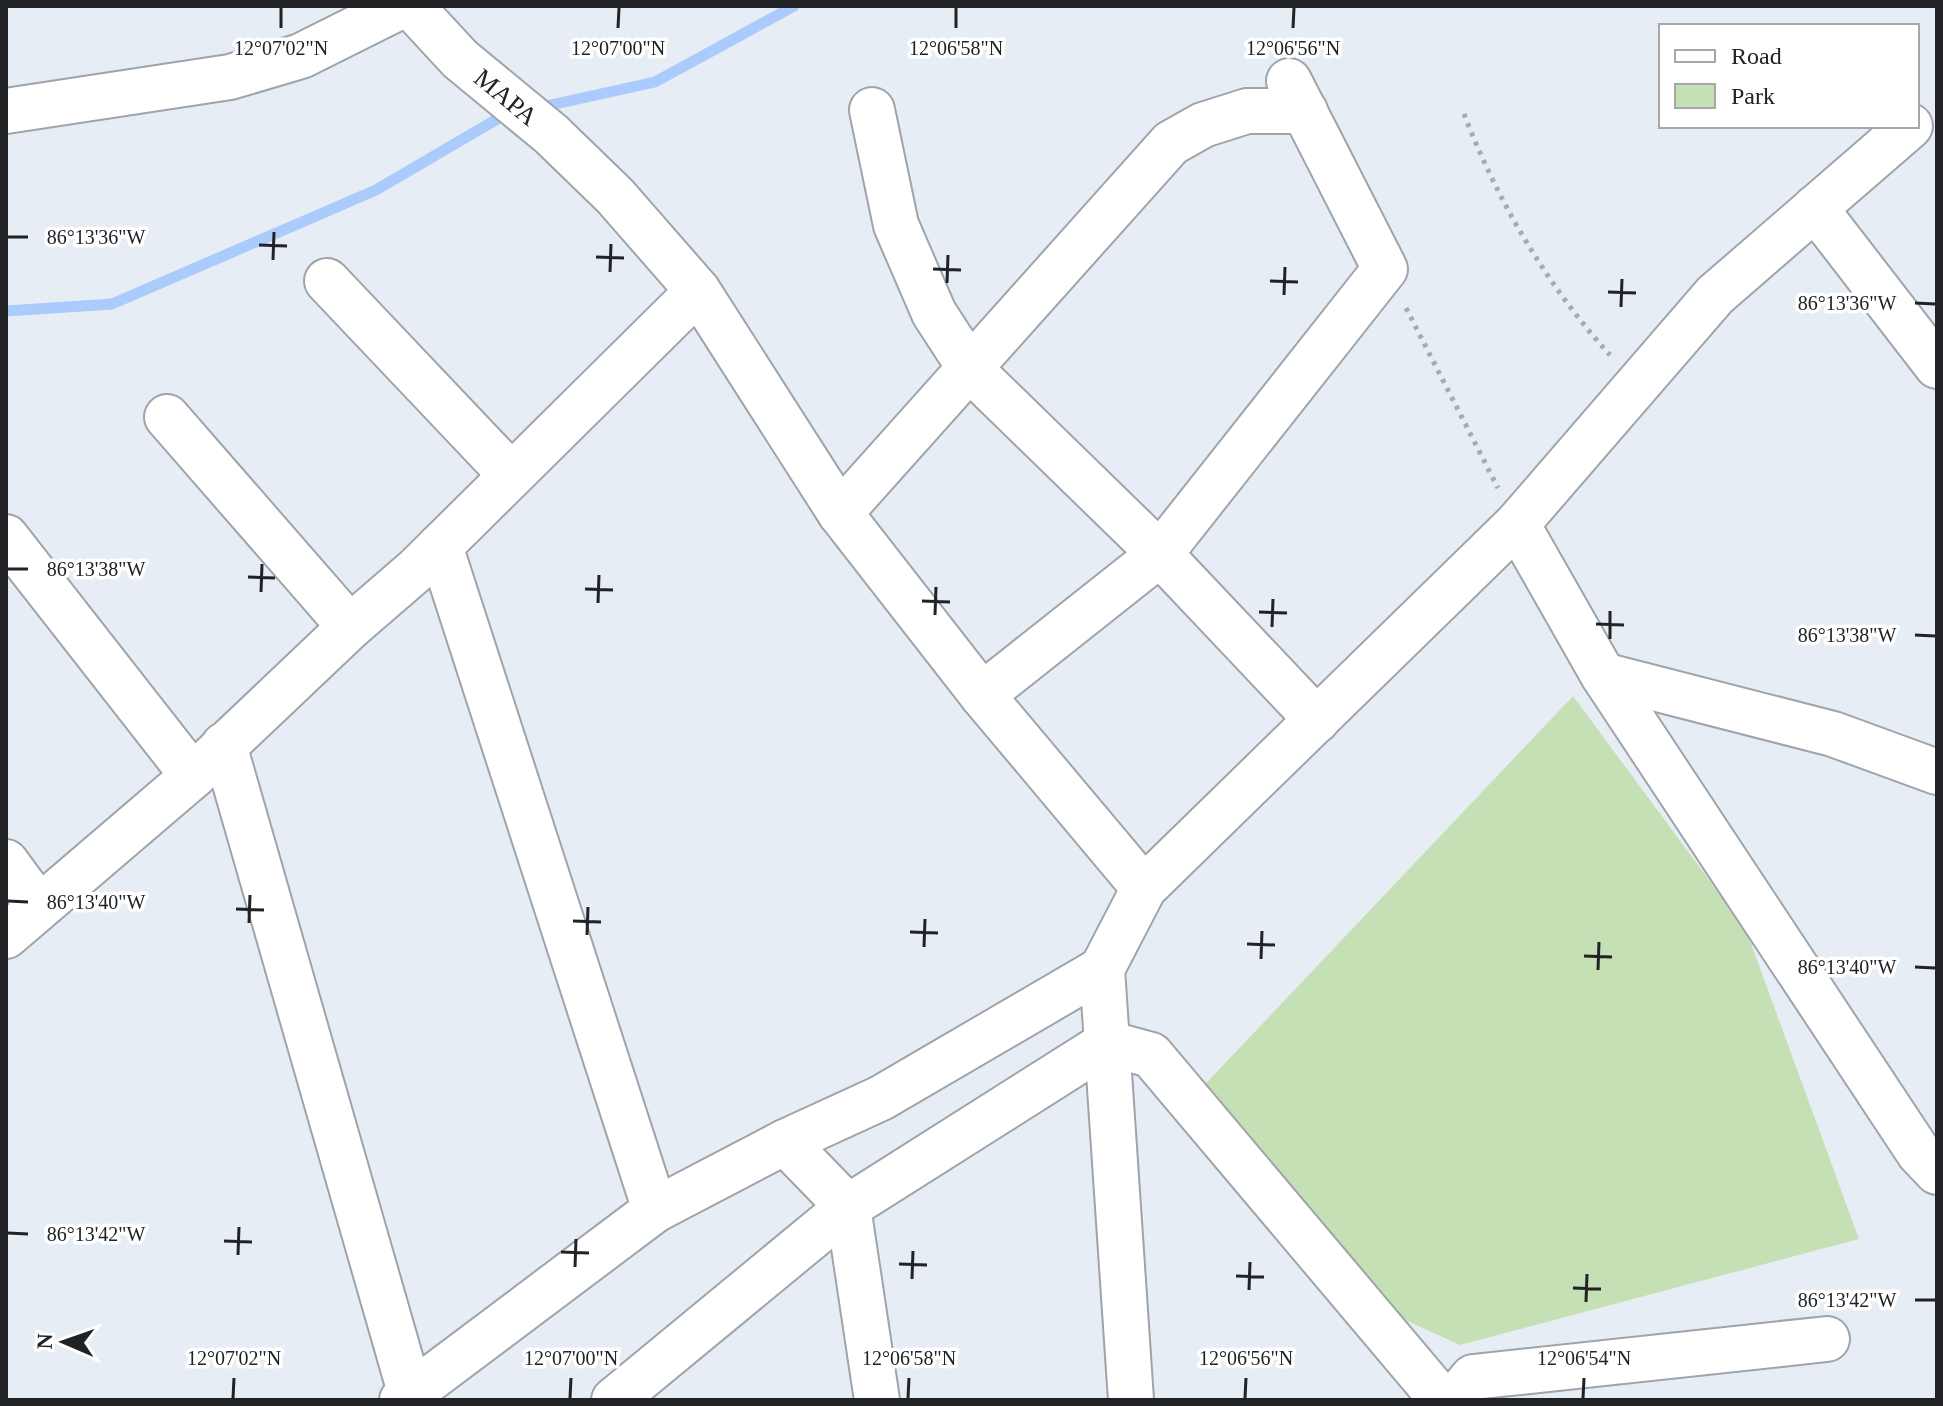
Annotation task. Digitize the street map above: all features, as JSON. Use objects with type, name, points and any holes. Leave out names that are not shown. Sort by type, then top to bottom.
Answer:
[{"type":"street","points":[[6,111],[230,77],[301,56],[401,6]]},
{"type":"street","name":"MAPA","points":[[411,6],[460,59],[551,134],[615,196],[698,291],[840,513],[982,695],[1144,888]]},
{"type":"street","points":[[840,513],[1171,143],[1203,125],[1297,96],[1385,269],[1160,554],[982,695]]},
{"type":"street","points":[[1919,118],[1937,102]]},
{"type":"street","points":[[872,110],[896,225],[934,313],[971,370],[1160,554],[1317,720]]},
{"type":"street","points":[[1131,1400],[1102,969],[1144,888],[1517,524],[1715,295],[1908,128]]},
{"type":"street","points":[[1815,208],[1937,366]]},
{"type":"street","points":[[327,281],[511,475]]},
{"type":"street","points":[[6,936],[193,776],[440,546],[698,291]]},
{"type":"street","points":[[167,417],[350,627]]},
{"type":"street","points":[[1517,524],[1603,675],[1919,1153],[1937,1172]]},
{"type":"street","points":[[6,537],[193,776]]},
{"type":"street","points":[[440,546],[655,1210]]},
{"type":"street","points":[[1603,675],[1833,734],[1937,772]]},
{"type":"street","points":[[224,745],[406,1396],[655,1210],[785,1142],[881,1098],[1102,969]]},
{"type":"street","points":[[6,862],[39,907]]},
{"type":"street","points":[[614,1400],[848,1207],[1107,1043],[1151,1055],[1442,1400]]},
{"type":"street","points":[[785,1142],[848,1207],[877,1400]]},
{"type":"street","points":[[1454,1400],[1473,1377],[1827,1339]]},
{"type":"path","points":[[1464,114],[1485,169],[1528,243],[1585,327],[1638,385]]},
{"type":"path","points":[[1385,269],[1517,524]]},
{"type":"green space","points":[[1573,696],[1746,930],[1859,1239],[1460,1345],[1366,1302],[1193,1097]]},
{"type":"waterway","points":[[537,108],[655,82],[794,6]]},
{"type":"waterway","points":[[6,311],[112,304],[376,190],[504,115],[512,114]]}]
